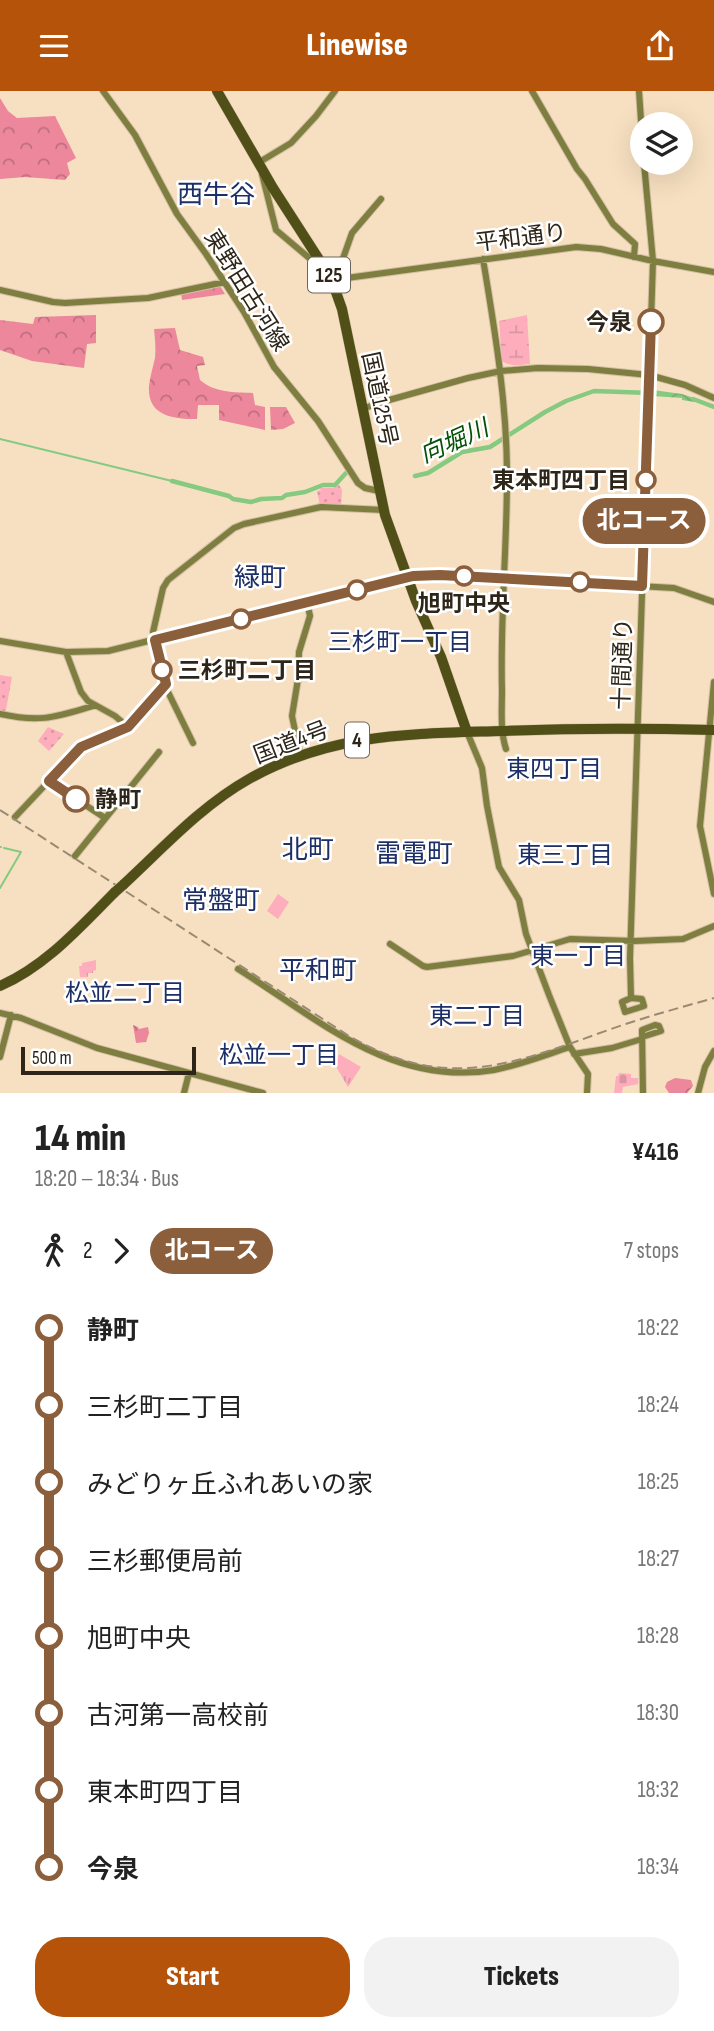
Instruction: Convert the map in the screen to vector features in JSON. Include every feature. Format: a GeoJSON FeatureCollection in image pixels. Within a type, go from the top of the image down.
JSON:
{"type":"FeatureCollection","features":[{"type":"Feature","properties":{"kind":"highway","name":"国道125号"},"geometry":{"type":"LineString","coordinates":[[217,91],[260,166],[330,276],[342,309],[384,510],[467,732]]}},
{"type":"Feature","properties":{"kind":"highway","name":"国道4号"},"geometry":{"type":"LineString","coordinates":[[0,986],[42,962],[188,824],[224,795],[265,770],[300,755],[374,737],[592,727],[711,730]]}},
{"type":"Feature","properties":{"kind":"street","name":"東野田古河線"},"geometry":{"type":"LineString","coordinates":[[103,91],[135,135],[177,214],[225,282],[277,372],[315,416],[362,486],[379,491]]}},
{"type":"Feature","properties":{"kind":"street"},"geometry":{"type":"LineString","coordinates":[[335,91],[291,143],[260,166],[276,230],[330,276],[341,264],[352,233],[381,199]]}},
{"type":"Feature","properties":{"kind":"street"},"geometry":{"type":"LineString","coordinates":[[532,91],[609,218],[635,244],[635,257]]}},
{"type":"Feature","properties":{"kind":"street"},"geometry":{"type":"LineString","coordinates":[[639,91],[640,112]]}},
{"type":"Feature","properties":{"kind":"street","name":"十間通り"},"geometry":{"type":"LineString","coordinates":[[631,998],[653,261],[645,175]]}},
{"type":"Feature","properties":{"kind":"street","name":"平和通り"},"geometry":{"type":"LineString","coordinates":[[330,276],[576,247],[601,249],[714,272]]}},
{"type":"Feature","properties":{"kind":"street"},"geometry":{"type":"LineString","coordinates":[[483,259],[501,373],[506,436],[505,578],[501,652],[506,749]]}},
{"type":"Feature","properties":{"kind":"street"},"geometry":{"type":"LineString","coordinates":[[0,291],[65,303],[148,298],[225,282]]}},
{"type":"Feature","properties":{"kind":"street"},"geometry":{"type":"LineString","coordinates":[[362,409],[501,373],[554,368],[649,377],[685,385],[714,399]]}},
{"type":"Feature","properties":{"kind":"street"},"geometry":{"type":"LineString","coordinates":[[194,743],[166,684],[155,640],[153,624],[165,583],[237,526],[317,508],[384,510]]}},
{"type":"Feature","properties":{"kind":"street"},"geometry":{"type":"LineString","coordinates":[[0,641],[66,652],[97,652],[141,644],[407,577],[440,575],[679,588],[714,602]]}},
{"type":"Feature","properties":{"kind":"street"},"geometry":{"type":"LineString","coordinates":[[300,755],[292,716],[299,652],[310,616],[307,602]]}},
{"type":"Feature","properties":{"kind":"street"},"geometry":{"type":"LineString","coordinates":[[66,652],[81,692],[93,706],[115,716],[128,727]]}},
{"type":"Feature","properties":{"kind":"street"},"geometry":{"type":"LineString","coordinates":[[714,682],[700,826],[714,894]]}},
{"type":"Feature","properties":{"kind":"street"},"geometry":{"type":"LineString","coordinates":[[15,817],[81,747],[128,727],[166,684]]}},
{"type":"Feature","properties":{"kind":"street"},"geometry":{"type":"LineString","coordinates":[[0,714],[32,720],[47,719],[93,706]]}},
{"type":"Feature","properties":{"kind":"street"},"geometry":{"type":"LineString","coordinates":[[467,732],[482,768],[497,861],[519,900],[531,951],[570,1047],[588,1074],[587,1093]]}},
{"type":"Feature","properties":{"kind":"street"},"geometry":{"type":"LineString","coordinates":[[75,856],[159,752]]}},
{"type":"Feature","properties":{"kind":"street"},"geometry":{"type":"LineString","coordinates":[[49,781],[106,818]]}},
{"type":"Feature","properties":{"kind":"street"},"geometry":{"type":"LineString","coordinates":[[390,944],[427,967],[513,956],[574,938],[631,941],[683,939],[714,926]]}},
{"type":"Feature","properties":{"kind":"street"},"geometry":{"type":"LineString","coordinates":[[238,969],[363,1048],[410,1066],[443,1072],[491,1070],[570,1047]]}},
{"type":"Feature","properties":{"kind":"street"},"geometry":{"type":"LineString","coordinates":[[0,1013],[21,1018],[97,1048],[263,1093]]}},
{"type":"Feature","properties":{"kind":"street"},"geometry":{"type":"LineString","coordinates":[[0,1057],[11,1015]]}},
{"type":"Feature","properties":{"kind":"street"},"geometry":{"type":"LineString","coordinates":[[574,1054],[612,1048],[642,1038],[643,1093]]}},
{"type":"Feature","properties":{"kind":"street"},"geometry":{"type":"LineString","coordinates":[[698,1093],[703,1072],[714,1051]]}},
{"type":"Feature","properties":{"kind":"street"},"geometry":{"type":"LineString","coordinates":[[184,1093],[190,1073]]}},
{"type":"Feature","properties":{"kind":"green space"},"geometry":{"type":"Polygon","coordinates":[[[0,98],[8,111],[17,118],[55,116],[76,158],[67,163],[70,174],[65,180],[25,177],[0,179],[0,98]]]}},
{"type":"Feature","properties":{"kind":"green space"},"geometry":{"type":"Polygon","coordinates":[[[217,281],[225,294],[182,300],[181,292],[217,281]]]}},
{"type":"Feature","properties":{"kind":"green space"},"geometry":{"type":"Polygon","coordinates":[[[96,315],[96,343],[87,344],[84,368],[32,361],[0,350],[0,320],[33,324],[35,317],[96,315]]]}},
{"type":"Feature","properties":{"kind":"green space"},"geometry":{"type":"Polygon","coordinates":[[[527,315],[530,364],[505,363],[502,361],[499,321],[527,315]]]}},
{"type":"Feature","properties":{"kind":"green space"},"geometry":{"type":"Polygon","coordinates":[[[175,328],[180,350],[203,357],[205,365],[197,366],[200,380],[218,390],[253,393],[255,405],[265,407],[265,430],[219,420],[219,405],[198,405],[197,419],[179,418],[157,410],[152,404],[149,386],[155,358],[154,329],[175,328]]]}},
{"type":"Feature","properties":{"kind":"green space"},"geometry":{"type":"Polygon","coordinates":[[[270,407],[286,407],[295,423],[283,429],[271,430],[270,407]]]}},
{"type":"Feature","properties":{"kind":"green space"},"geometry":{"type":"Polygon","coordinates":[[[339,485],[342,490],[341,508],[320,506],[317,491],[321,490],[320,488],[339,485]]]}},
{"type":"Feature","properties":{"kind":"green space"},"geometry":{"type":"Polygon","coordinates":[[[0,675],[12,677],[5,715],[0,714],[0,675]]]}},
{"type":"Feature","properties":{"kind":"green space"},"geometry":{"type":"Polygon","coordinates":[[[48,727],[64,734],[49,751],[38,741],[48,727]]]}},
{"type":"Feature","properties":{"kind":"green space"},"geometry":{"type":"Polygon","coordinates":[[[278,894],[289,902],[278,919],[267,911],[278,894]]]}},
{"type":"Feature","properties":{"kind":"green space"},"geometry":{"type":"Polygon","coordinates":[[[96,960],[96,970],[88,973],[88,977],[80,977],[79,966],[96,960]]]}},
{"type":"Feature","properties":{"kind":"green space"},"geometry":{"type":"Polygon","coordinates":[[[133,1025],[139,1029],[148,1027],[146,1042],[136,1043],[133,1025]]]}},
{"type":"Feature","properties":{"kind":"green space"},"geometry":{"type":"Polygon","coordinates":[[[339,1054],[361,1067],[348,1087],[335,1065],[339,1054]]]}},
{"type":"Feature","properties":{"kind":"green space"},"geometry":{"type":"Polygon","coordinates":[[[619,1073],[638,1078],[638,1084],[623,1087],[622,1093],[614,1093],[616,1076],[619,1073]]]}},
{"type":"Feature","properties":{"kind":"green space"},"geometry":{"type":"Polygon","coordinates":[[[675,1078],[691,1080],[693,1086],[687,1093],[669,1093],[665,1087],[667,1082],[675,1078]]]}},
{"type":"Feature","properties":{"kind":"water"},"geometry":{"type":"Polygon","coordinates":[[[653,390],[682,394],[697,400],[694,402],[682,398],[653,396],[653,390]]]}},
{"type":"Feature","properties":{"kind":"waterway","name":"向堀川"},"geometry":{"type":"LineString","coordinates":[[415,476],[428,473],[462,452],[490,447],[545,412],[594,391],[650,393]]}},
{"type":"Feature","properties":{"kind":"waterway","name":"向堀川"},"geometry":{"type":"LineString","coordinates":[[693,399],[714,407]]}},
{"type":"Feature","properties":{"kind":"waterway","name":"向堀川"},"geometry":{"type":"LineString","coordinates":[[0,439],[172,481]]}},
{"type":"Feature","properties":{"kind":"waterway","name":"向堀川"},"geometry":{"type":"LineString","coordinates":[[172,481],[251,502],[282,498],[323,485],[335,485],[351,471]]}},
{"type":"Feature","properties":{"kind":"waterway"},"geometry":{"type":"LineString","coordinates":[[0,888],[21,852],[4,848]]}},
{"type":"Feature","properties":{"kind":"railway"},"geometry":{"type":"LineString","coordinates":[[0,810],[349,1036],[384,1053],[418,1064],[449,1068],[511,1062],[714,998]]}},
{"type":"Feature","properties":{"kind":"bus line","name":"北コース"},"geometry":{"type":"LineString","coordinates":[[76,799],[49,781],[81,747],[128,727],[166,684],[155,640],[413,576],[440,575],[642,586],[651,322]]}},
{"type":"Feature","properties":{"kind":"place","name":"今泉"},"geometry":{"type":"Point","coordinates":[651,322]}},
{"type":"Feature","properties":{"kind":"place","name":"東本町四丁目"},"geometry":{"type":"Point","coordinates":[646,480]}},
{"type":"Feature","properties":{"kind":"place","name":"旭町中央"},"geometry":{"type":"Point","coordinates":[464,576]}},
{"type":"Feature","properties":{"kind":"place","name":"三杉町二丁目"},"geometry":{"type":"Point","coordinates":[162,670]}},
{"type":"Feature","properties":{"kind":"place","name":"静町"},"geometry":{"type":"Point","coordinates":[76,799]}},
{"type":"Feature","properties":{"kind":"district","name":"西牛谷"},"geometry":{"type":"Point","coordinates":[216,194]}},
{"type":"Feature","properties":{"kind":"district","name":"緑町"},"geometry":{"type":"Point","coordinates":[260,577]}},
{"type":"Feature","properties":{"kind":"district","name":"三杉町一丁目"},"geometry":{"type":"Point","coordinates":[400,642]}},
{"type":"Feature","properties":{"kind":"district","name":"東四丁目"},"geometry":{"type":"Point","coordinates":[554,769]}},
{"type":"Feature","properties":{"kind":"district","name":"北町"},"geometry":{"type":"Point","coordinates":[308,849]}},
{"type":"Feature","properties":{"kind":"district","name":"雷電町"},"geometry":{"type":"Point","coordinates":[414,853]}},
{"type":"Feature","properties":{"kind":"district","name":"東三丁目"},"geometry":{"type":"Point","coordinates":[565,855]}},
{"type":"Feature","properties":{"kind":"district","name":"常盤町"},"geometry":{"type":"Point","coordinates":[221,900]}},
{"type":"Feature","properties":{"kind":"district","name":"東一丁目"},"geometry":{"type":"Point","coordinates":[578,956]}},
{"type":"Feature","properties":{"kind":"district","name":"平和町"},"geometry":{"type":"Point","coordinates":[318,970]}},
{"type":"Feature","properties":{"kind":"district","name":"松並二丁目"},"geometry":{"type":"Point","coordinates":[125,993]}},
{"type":"Feature","properties":{"kind":"district","name":"東二丁目"},"geometry":{"type":"Point","coordinates":[477,1016]}},
{"type":"Feature","properties":{"kind":"district","name":"松並一丁目"},"geometry":{"type":"Point","coordinates":[279,1055]}}]}
